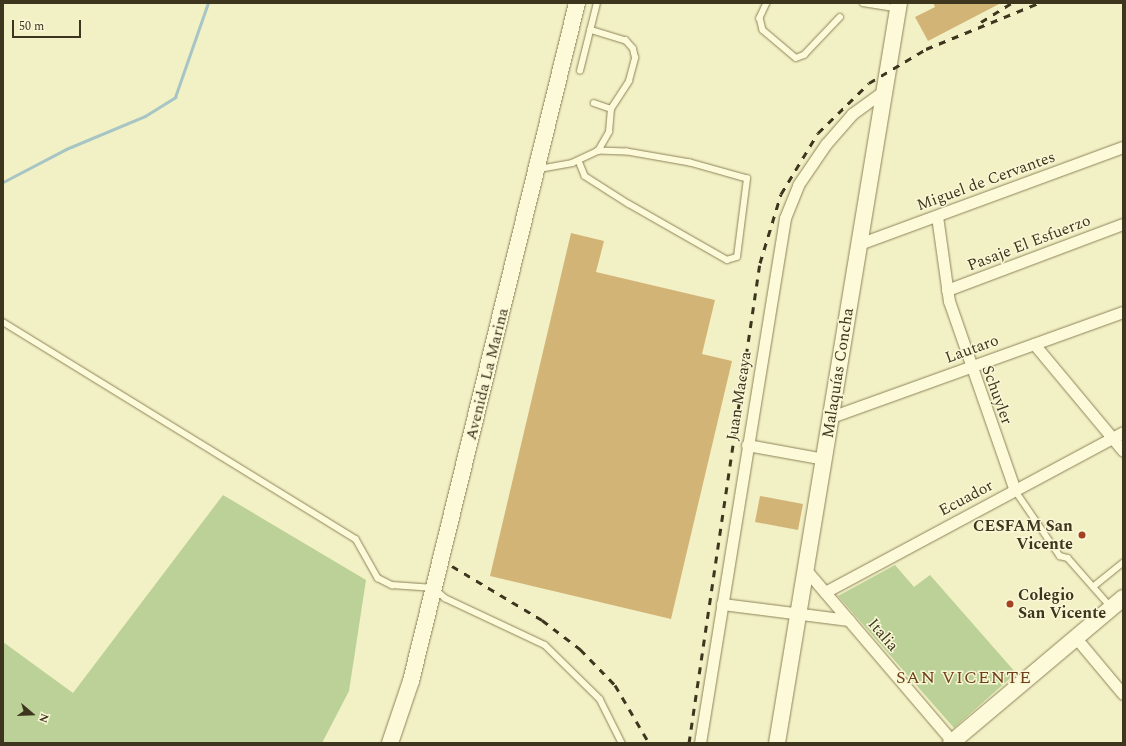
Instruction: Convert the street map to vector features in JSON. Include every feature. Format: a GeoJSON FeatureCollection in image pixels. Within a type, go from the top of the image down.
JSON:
{"type":"FeatureCollection","features":[{"type":"Feature","properties":{"kind":"main road","name":"Avenida La Marina"},"geometry":{"type":"LineString","coordinates":[[390,743],[411,681],[577,3]]}},
{"type":"Feature","properties":{"kind":"main road","name":"Malaquías Concha"},"geometry":{"type":"LineString","coordinates":[[777,743],[899,6]]}},
{"type":"Feature","properties":{"kind":"main road"},"geometry":{"type":"LineString","coordinates":[[953,742],[1117,603]]}},
{"type":"Feature","properties":{"kind":"street","name":"Juan Macaya"},"geometry":{"type":"LineString","coordinates":[[700,743],[777,248],[788,206],[804,175],[826,144],[852,114],[885,90]]}},
{"type":"Feature","properties":{"kind":"street","name":"Miguel de Cervantes"},"geometry":{"type":"LineString","coordinates":[[859,244],[1123,147]]}},
{"type":"Feature","properties":{"kind":"street","name":"Schuyler"},"geometry":{"type":"LineString","coordinates":[[937,216],[947,290],[970,367],[1015,490]]}},
{"type":"Feature","properties":{"kind":"street","name":"Pasaje El Esfuerzo"},"geometry":{"type":"LineString","coordinates":[[947,290],[1123,224]]}},
{"type":"Feature","properties":{"kind":"street","name":"Lautaro"},"geometry":{"type":"LineString","coordinates":[[831,417],[1123,312]]}},
{"type":"Feature","properties":{"kind":"street"},"geometry":{"type":"LineString","coordinates":[[1034,344],[1123,451]]}},
{"type":"Feature","properties":{"kind":"street","name":"Ecuador"},"geometry":{"type":"LineString","coordinates":[[825,592],[1123,432]]}},
{"type":"Feature","properties":{"kind":"street"},"geometry":{"type":"LineString","coordinates":[[747,445],[824,459]]}},
{"type":"Feature","properties":{"kind":"street","name":"Italia"},"geometry":{"type":"LineString","coordinates":[[806,570],[953,742]]}},
{"type":"Feature","properties":{"kind":"street","name":"Italia"},"geometry":{"type":"LineString","coordinates":[[722,604],[849,620]]}},
{"type":"Feature","properties":{"kind":"street"},"geometry":{"type":"LineString","coordinates":[[1076,638],[1123,694]]}},
{"type":"Feature","properties":{"kind":"lane"},"geometry":{"type":"LineString","coordinates":[[580,71],[597,3]]}},
{"type":"Feature","properties":{"kind":"lane"},"geometry":{"type":"LineString","coordinates":[[767,3],[760,18],[763,30],[796,58],[804,55],[840,17]]}},
{"type":"Feature","properties":{"kind":"lane"},"geometry":{"type":"LineString","coordinates":[[863,3],[899,6]]}},
{"type":"Feature","properties":{"kind":"lane"},"geometry":{"type":"LineString","coordinates":[[591,30],[626,41],[633,49],[635,58],[629,81],[611,109],[610,132],[598,151]]}},
{"type":"Feature","properties":{"kind":"lane"},"geometry":{"type":"LineString","coordinates":[[594,103],[611,109]]}},
{"type":"Feature","properties":{"kind":"lane"},"geometry":{"type":"LineString","coordinates":[[537,169],[579,161],[598,151],[627,152],[690,163],[747,178],[749,186],[737,257],[727,260],[629,204],[585,176],[579,161]]}},
{"type":"Feature","properties":{"kind":"lane"},"geometry":{"type":"LineString","coordinates":[[3,322],[356,539],[378,578],[392,585],[434,588],[445,598],[545,645],[600,699],[622,743]]}},
{"type":"Feature","properties":{"kind":"lane"},"geometry":{"type":"LineString","coordinates":[[1015,490],[1060,556],[1068,558],[1093,587],[1117,603]]}},
{"type":"Feature","properties":{"kind":"lane"},"geometry":{"type":"LineString","coordinates":[[1093,587],[1123,563]]}},
{"type":"Feature","properties":{"kind":"green space"},"geometry":{"type":"Polygon","coordinates":[[[223,495],[366,580],[349,691],[322,743],[3,743],[3,642],[73,693],[223,495]]]}},
{"type":"Feature","properties":{"kind":"green space"},"geometry":{"type":"Polygon","coordinates":[[[895,565],[914,587],[930,575],[1016,673],[954,728],[838,596],[895,565]]]}},
{"type":"Feature","properties":{"kind":"building"},"geometry":{"type":"Polygon","coordinates":[[[933,3],[1001,3],[928,41],[915,17],[935,7],[933,3]]]}},
{"type":"Feature","properties":{"kind":"building"},"geometry":{"type":"Polygon","coordinates":[[[571,233],[604,241],[596,272],[715,300],[702,354],[732,361],[671,619],[490,576],[571,233]]]}},
{"type":"Feature","properties":{"kind":"building"},"geometry":{"type":"Polygon","coordinates":[[[760,496],[803,504],[798,530],[755,522],[760,496]]]}},
{"type":"Feature","properties":{"kind":"waterway"},"geometry":{"type":"LineString","coordinates":[[3,182],[66,149],[145,116],[175,97],[208,3]]}},
{"type":"Feature","properties":{"kind":"railway"},"geometry":{"type":"LineString","coordinates":[[981,22],[1012,3]]}},
{"type":"Feature","properties":{"kind":"railway"},"geometry":{"type":"LineString","coordinates":[[689,743],[760,263],[781,194],[818,133],[869,83],[926,49],[1039,3]]}},
{"type":"Feature","properties":{"kind":"railway"},"geometry":{"type":"LineString","coordinates":[[452,566],[542,620],[580,649],[615,685],[649,743]]}},
{"type":"Feature","properties":{"kind":"place","name":"CESFAM San Vicente"},"geometry":{"type":"Point","coordinates":[1082,535]}},
{"type":"Feature","properties":{"kind":"place","name":"Colegio San Vicente"},"geometry":{"type":"Point","coordinates":[1010,604]}},
{"type":"Feature","properties":{"kind":"district","name":"SAN VICENTE"},"geometry":{"type":"Point","coordinates":[964,678]}}]}
